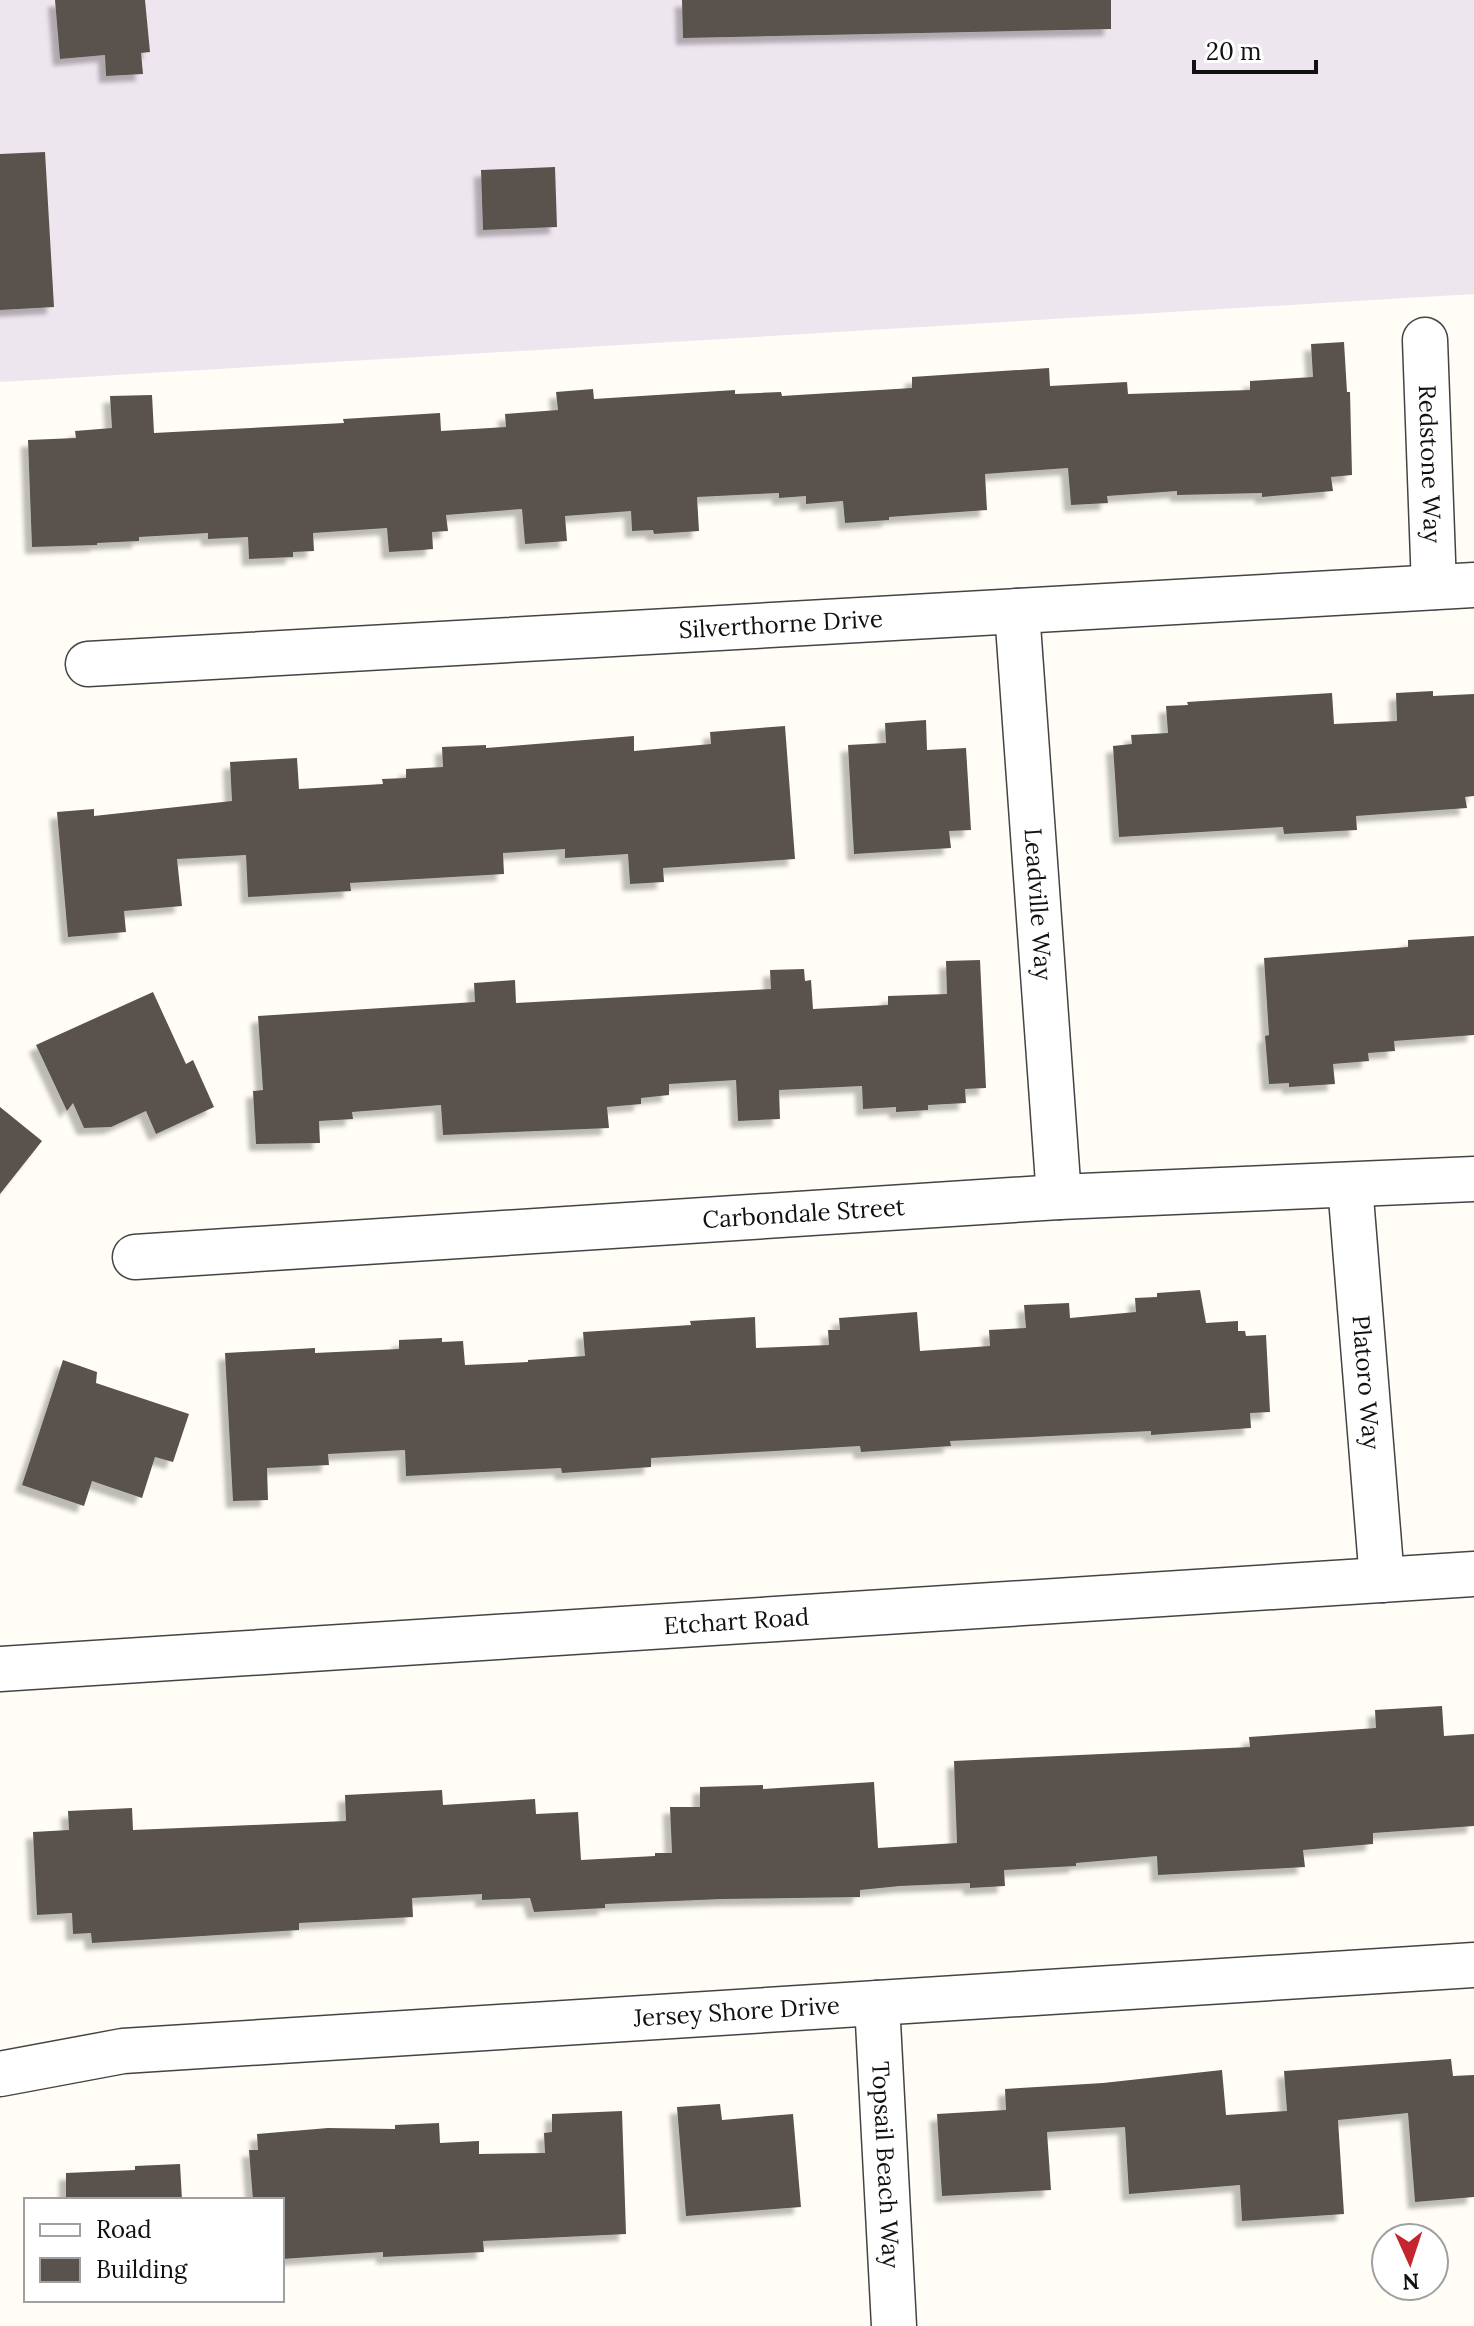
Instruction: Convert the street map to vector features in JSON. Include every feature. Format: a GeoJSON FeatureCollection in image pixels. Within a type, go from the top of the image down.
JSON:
{"type":"FeatureCollection","features":[{"type":"Feature","properties":{"kind":"street","name":"Redstone Way"},"geometry":{"type":"LineString","coordinates":[[1425,340],[1454,586]]}},
{"type":"Feature","properties":{"kind":"street","name":"Silverthorne Drive"},"geometry":{"type":"LineString","coordinates":[[88,664],[1454,586]]}},
{"type":"Feature","properties":{"kind":"street","name":"Leadville Way"},"geometry":{"type":"LineString","coordinates":[[1017,611],[1059,1197]]}},
{"type":"Feature","properties":{"kind":"street","name":"Carbondale Street"},"geometry":{"type":"LineString","coordinates":[[135,1257],[1059,1197],[1474,1179]]}},
{"type":"Feature","properties":{"kind":"street","name":"Platoro Way"},"geometry":{"type":"LineString","coordinates":[[1350,1185],[1382,1580]]}},
{"type":"Feature","properties":{"kind":"street","name":"Etchart Road"},"geometry":{"type":"LineString","coordinates":[[0,1669],[1474,1574]]}},
{"type":"Feature","properties":{"kind":"street","name":"Jersey Shore Drive"},"geometry":{"type":"LineString","coordinates":[[0,2074],[123,2051],[1474,1965]]}},
{"type":"Feature","properties":{"kind":"street","name":"Topsail Beach Way"},"geometry":{"type":"LineString","coordinates":[[877,2003],[894,2326]]}},
{"type":"Feature","properties":{"kind":"shaded area"},"geometry":{"type":"Polygon","coordinates":[[[0,0],[1474,0],[1474,294],[0,382],[0,0]]]}},
{"type":"Feature","properties":{"kind":"building"},"geometry":{"type":"Polygon","coordinates":[[[55,0],[145,0],[150,52],[141,53],[143,74],[106,76],[105,55],[60,59],[55,0]]]}},
{"type":"Feature","properties":{"kind":"building"},"geometry":{"type":"Polygon","coordinates":[[[682,0],[1111,0],[1111,29],[683,38],[682,0]]]}},
{"type":"Feature","properties":{"kind":"building"},"geometry":{"type":"Polygon","coordinates":[[[45,152],[54,307],[0,310],[0,154],[45,152]]]}},
{"type":"Feature","properties":{"kind":"building"},"geometry":{"type":"Polygon","coordinates":[[[555,167],[557,227],[483,230],[481,170],[555,167]]]}},
{"type":"Feature","properties":{"kind":"building"},"geometry":{"type":"Polygon","coordinates":[[[1344,342],[1347,392],[1350,392],[1352,475],[1331,477],[1333,491],[1262,497],[1262,493],[1177,495],[1177,491],[1107,496],[1108,503],[1071,505],[1068,468],[985,474],[987,510],[889,517],[889,520],[845,523],[843,501],[806,504],[806,496],[779,498],[779,493],[697,497],[699,531],[654,534],[653,530],[632,531],[631,511],[565,516],[567,541],[525,544],[522,509],[446,515],[448,531],[432,532],[433,549],[422,550],[389,552],[387,528],[313,533],[314,551],[293,552],[293,557],[249,559],[248,537],[208,539],[208,533],[139,537],[139,541],[97,545],[32,547],[28,440],[76,438],[75,431],[112,428],[110,396],[152,395],[154,433],[344,423],[343,419],[440,413],[441,431],[506,427],[505,414],[558,410],[556,392],[593,389],[594,399],[735,390],[735,394],[781,392],[782,396],[912,388],[912,377],[1049,368],[1050,386],[1127,382],[1128,394],[1250,390],[1250,381],[1313,377],[1311,344],[1344,342]]]}},
{"type":"Feature","properties":{"kind":"building"},"geometry":{"type":"Polygon","coordinates":[[[1433,691],[1433,696],[1474,694],[1474,796],[1465,797],[1467,808],[1356,816],[1357,830],[1284,834],[1283,827],[1119,837],[1113,746],[1132,744],[1131,735],[1168,733],[1166,706],[1332,693],[1334,724],[1397,721],[1396,693],[1433,691]]]}},
{"type":"Feature","properties":{"kind":"building"},"geometry":{"type":"Polygon","coordinates":[[[926,720],[927,750],[966,748],[971,830],[949,831],[951,848],[854,854],[848,745],[886,743],[885,723],[926,720]]]}},
{"type":"Feature","properties":{"kind":"building"},"geometry":{"type":"Polygon","coordinates":[[[785,726],[795,859],[663,868],[664,882],[630,884],[628,854],[565,858],[565,849],[503,853],[504,874],[350,883],[351,891],[248,897],[246,855],[177,859],[182,906],[124,911],[126,932],[68,937],[57,812],[94,809],[94,816],[232,801],[230,762],[297,758],[299,789],[383,784],[382,779],[406,778],[406,769],[443,767],[442,747],[486,745],[486,748],[634,736],[634,751],[711,744],[710,732],[785,726]]]}},
{"type":"Feature","properties":{"kind":"building"},"geometry":{"type":"Polygon","coordinates":[[[1474,936],[1474,1035],[1394,1041],[1395,1051],[1368,1053],[1369,1061],[1333,1064],[1335,1084],[1289,1087],[1289,1083],[1269,1084],[1264,958],[1408,947],[1408,940],[1474,936]]]}},
{"type":"Feature","properties":{"kind":"building"},"geometry":{"type":"Polygon","coordinates":[[[980,960],[986,1088],[965,1089],[966,1103],[928,1105],[928,1110],[896,1112],[896,1107],[863,1109],[862,1086],[779,1090],[780,1119],[738,1121],[736,1080],[669,1084],[669,1095],[641,1098],[641,1104],[607,1107],[609,1128],[443,1135],[441,1105],[352,1112],[353,1119],[319,1121],[320,1143],[256,1144],[253,1091],[263,1090],[258,1016],[475,1002],[474,983],[515,980],[516,1003],[771,989],[770,970],[804,969],[805,981],[811,980],[813,1009],[888,1005],[888,996],[947,994],[946,961],[980,960]]]}},
{"type":"Feature","properties":{"kind":"building"},"geometry":{"type":"Polygon","coordinates":[[[153,992],[186,1064],[193,1060],[214,1107],[156,1134],[146,1111],[111,1127],[84,1128],[73,1103],[67,1111],[36,1045],[153,992]]]}},
{"type":"Feature","properties":{"kind":"building"},"geometry":{"type":"Polygon","coordinates":[[[0,1107],[42,1141],[0,1194],[0,1107]]]}},
{"type":"Feature","properties":{"kind":"building"},"geometry":{"type":"Polygon","coordinates":[[[1200,1290],[1206,1323],[1238,1321],[1238,1331],[1245,1331],[1246,1336],[1266,1335],[1270,1412],[1250,1413],[1251,1428],[1151,1435],[1151,1431],[950,1441],[951,1446],[861,1452],[860,1446],[651,1458],[651,1467],[562,1473],[561,1468],[406,1476],[405,1450],[328,1454],[329,1465],[267,1468],[268,1500],[233,1501],[225,1353],[315,1348],[315,1353],[399,1349],[399,1340],[442,1338],[442,1342],[463,1341],[465,1365],[528,1362],[585,1356],[583,1332],[691,1325],[690,1321],[755,1317],[756,1348],[829,1345],[828,1330],[840,1330],[839,1318],[917,1312],[920,1351],[990,1346],[989,1330],[1026,1328],[1024,1305],[1069,1303],[1070,1318],[1136,1312],[1135,1298],[1200,1290]]]}},
{"type":"Feature","properties":{"kind":"building"},"geometry":{"type":"Polygon","coordinates":[[[63,1360],[97,1372],[96,1383],[189,1414],[173,1462],[155,1457],[142,1498],[92,1481],[84,1506],[22,1485],[63,1360]]]}},
{"type":"Feature","properties":{"kind":"building"},"geometry":{"type":"Polygon","coordinates":[[[1442,1706],[1444,1736],[1474,1734],[1474,1826],[1373,1833],[1373,1844],[1303,1850],[1305,1867],[1158,1875],[1157,1856],[1076,1863],[1076,1866],[1004,1870],[1005,1886],[970,1888],[970,1883],[900,1886],[860,1890],[860,1897],[605,1904],[605,1908],[534,1912],[530,1898],[482,1900],[482,1894],[412,1898],[413,1917],[299,1923],[299,1930],[92,1943],[91,1933],[73,1934],[72,1913],[37,1915],[33,1832],[69,1830],[68,1811],[132,1808],[133,1830],[346,1821],[345,1795],[442,1790],[443,1805],[535,1799],[536,1814],[578,1812],[581,1860],[672,1853],[670,1807],[700,1807],[700,1787],[763,1785],[763,1789],[874,1782],[878,1848],[957,1843],[954,1761],[1250,1747],[1249,1737],[1376,1728],[1375,1710],[1442,1706]]]}},
{"type":"Feature","properties":{"kind":"building"},"geometry":{"type":"Polygon","coordinates":[[[1451,2059],[1453,2076],[1474,2075],[1474,2197],[1415,2202],[1408,2113],[1338,2120],[1344,2214],[1242,2221],[1240,2185],[1129,2194],[1125,2127],[1047,2132],[1051,2190],[942,2196],[937,2114],[1006,2110],[1005,2089],[1103,2083],[1222,2070],[1226,2115],[1287,2111],[1284,2071],[1451,2059]]]}},
{"type":"Feature","properties":{"kind":"building"},"geometry":{"type":"Polygon","coordinates":[[[720,2104],[722,2120],[793,2114],[801,2207],[686,2216],[677,2107],[720,2104]]]}},
{"type":"Feature","properties":{"kind":"building"},"geometry":{"type":"Polygon","coordinates":[[[622,2111],[626,2234],[483,2241],[484,2252],[383,2257],[383,2252],[284,2259],[284,2198],[253,2198],[249,2150],[258,2150],[257,2134],[328,2128],[395,2129],[395,2125],[439,2123],[440,2143],[479,2141],[479,2154],[545,2153],[544,2133],[552,2132],[552,2114],[622,2111]]]}},
{"type":"Feature","properties":{"kind":"building"},"geometry":{"type":"Polygon","coordinates":[[[180,2164],[182,2198],[66,2198],[66,2173],[135,2170],[135,2166],[180,2164]]]}}]}
